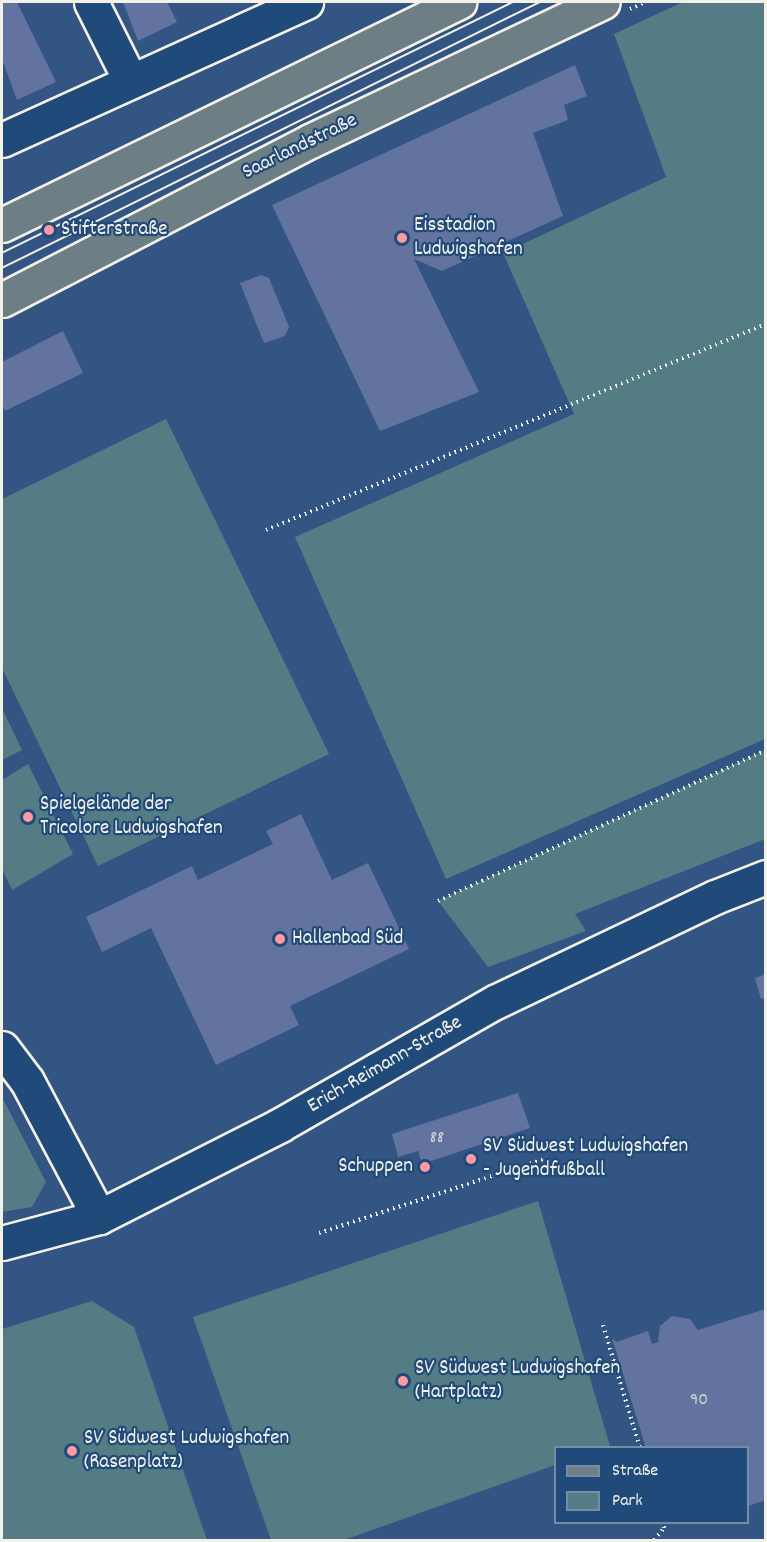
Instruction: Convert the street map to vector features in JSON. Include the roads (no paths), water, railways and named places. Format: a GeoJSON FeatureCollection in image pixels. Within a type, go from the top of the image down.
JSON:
{"type":"FeatureCollection","features":[{"type":"Feature","properties":{"kind":"main road"},"geometry":{"type":"LineString","coordinates":[[2,225],[459,2]]}},
{"type":"Feature","properties":{"kind":"main road","name":"Saarlandstraße"},"geometry":{"type":"LineString","coordinates":[[2,300],[310,141],[603,2]]}},
{"type":"Feature","properties":{"kind":"street"},"geometry":{"type":"LineString","coordinates":[[91,2],[130,81]]}},
{"type":"Feature","properties":{"kind":"street"},"geometry":{"type":"LineString","coordinates":[[3,136],[130,81],[251,13],[306,2]]}},
{"type":"Feature","properties":{"kind":"street","name":"Erich-Reimann-Straße"},"geometry":{"type":"LineString","coordinates":[[2,1243],[99,1217],[280,1125],[495,1002],[715,897],[765,878]]}},
{"type":"Feature","properties":{"kind":"street"},"geometry":{"type":"LineString","coordinates":[[2,1048],[27,1081],[99,1217]]}},
{"type":"Feature","properties":{"kind":"tram line"},"geometry":{"type":"LineString","coordinates":[[2,253],[513,2]]}},
{"type":"Feature","properties":{"kind":"tram line"},"geometry":{"type":"LineString","coordinates":[[2,268],[540,2]]}},
{"type":"Feature","properties":{"kind":"place","name":"Stifterstraße"},"geometry":{"type":"Point","coordinates":[49,230]}},
{"type":"Feature","properties":{"kind":"place","name":"Eisstadion Ludwigshafen"},"geometry":{"type":"Point","coordinates":[402,238]}},
{"type":"Feature","properties":{"kind":"place","name":"Spielgelände der Tricolore Ludwigshafen"},"geometry":{"type":"Point","coordinates":[28,817]}},
{"type":"Feature","properties":{"kind":"place","name":"Hallenbad Süd"},"geometry":{"type":"Point","coordinates":[280,939]}},
{"type":"Feature","properties":{"kind":"place","name":"SV Südwest Ludwigshafen - Jugendfußball"},"geometry":{"type":"Point","coordinates":[471,1159]}},
{"type":"Feature","properties":{"kind":"place","name":"Schuppen"},"geometry":{"type":"Point","coordinates":[425,1167]}},
{"type":"Feature","properties":{"kind":"place","name":"SV Südwest Ludwigshafen (Hartplatz)"},"geometry":{"type":"Point","coordinates":[403,1381]}},
{"type":"Feature","properties":{"kind":"place","name":"SV Südwest Ludwigshafen (Rasenplatz)"},"geometry":{"type":"Point","coordinates":[72,1451]}}]}
